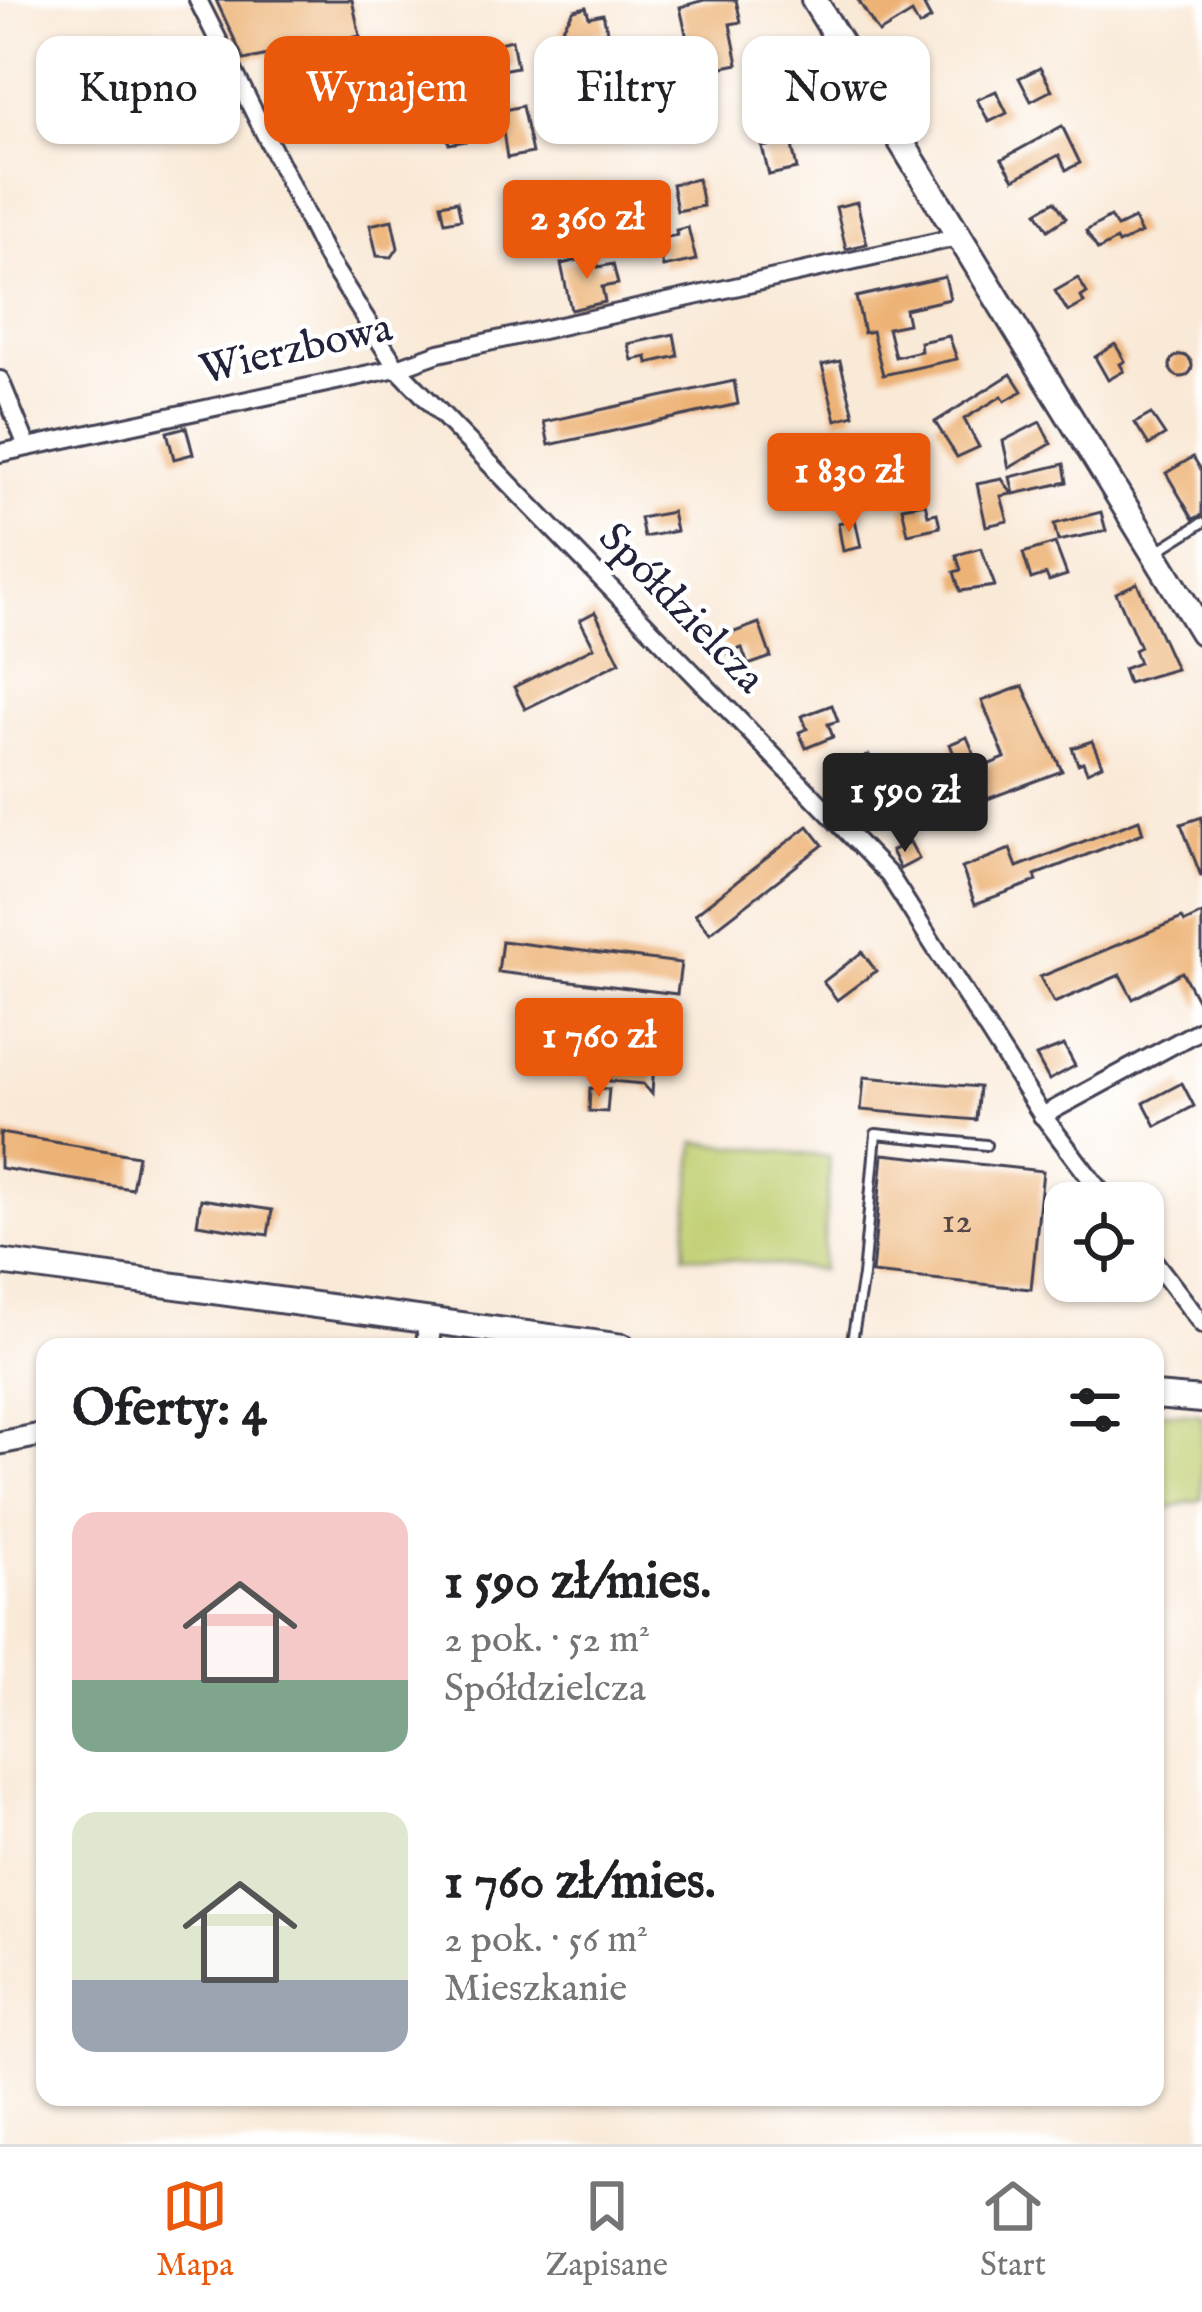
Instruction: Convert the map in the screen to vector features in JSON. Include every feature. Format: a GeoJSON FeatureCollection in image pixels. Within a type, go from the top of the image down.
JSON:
{"type":"FeatureCollection","features":[{"type":"Feature","properties":{"kind":"main road"},"geometry":{"type":"LineString","coordinates":[[814,0],[1202,632]]}},
{"type":"Feature","properties":{"kind":"main road"},"geometry":{"type":"LineString","coordinates":[[0,1262],[546,1338]]}},
{"type":"Feature","properties":{"kind":"main road"},"geometry":{"type":"LineString","coordinates":[[1164,1397],[1202,1400]]}},
{"type":"Feature","properties":{"kind":"street","name":"Spółdzielcza"},"geometry":{"type":"LineString","coordinates":[[198,0],[327,258],[397,368],[889,875],[1042,1116],[1093,1182]]}},
{"type":"Feature","properties":{"kind":"street","name":"Wierzbowa"},"geometry":{"type":"LineString","coordinates":[[0,453],[397,368],[439,352],[958,237]]}},
{"type":"Feature","properties":{"kind":"street"},"geometry":{"type":"LineString","coordinates":[[0,380],[28,446]]}},
{"type":"Feature","properties":{"kind":"street"},"geometry":{"type":"LineString","coordinates":[[1042,1116],[1202,1029]]}},
{"type":"Feature","properties":{"kind":"street"},"geometry":{"type":"LineString","coordinates":[[1164,1274],[1202,1324]]}},
{"type":"Feature","properties":{"kind":"street"},"geometry":{"type":"LineString","coordinates":[[425,1321],[428,1338]]}},
{"type":"Feature","properties":{"kind":"street"},"geometry":{"type":"LineString","coordinates":[[0,1443],[36,1436]]}},
{"type":"Feature","properties":{"kind":"lane"},"geometry":{"type":"LineString","coordinates":[[1153,555],[1202,523]]}},
{"type":"Feature","properties":{"kind":"lane"},"geometry":{"type":"LineString","coordinates":[[852,1338],[863,1276],[876,1134],[986,1145]]}},
{"type":"Feature","properties":{"kind":"green space"},"geometry":{"type":"Polygon","coordinates":[[[695,1142],[830,1157],[822,1270],[684,1255],[695,1142]]]}},
{"type":"Feature","properties":{"kind":"green space"},"geometry":{"type":"Polygon","coordinates":[[[1164,1413],[1202,1415],[1202,1499],[1164,1509],[1164,1413]]]}},
{"type":"Feature","properties":{"kind":"building"},"geometry":{"type":"Polygon","coordinates":[[[216,0],[352,0],[360,36],[264,36],[264,56],[244,60],[240,36],[233,36],[216,0]]]}},
{"type":"Feature","properties":{"kind":"building"},"geometry":{"type":"Polygon","coordinates":[[[704,0],[736,0],[741,22],[730,24],[738,64],[718,68],[718,36],[686,36],[680,7],[704,0]]]}},
{"type":"Feature","properties":{"kind":"building"},"geometry":{"type":"Polygon","coordinates":[[[858,0],[933,0],[924,6],[931,19],[919,26],[912,13],[879,33],[858,0]]]}},
{"type":"Feature","properties":{"kind":"building"},"geometry":{"type":"Polygon","coordinates":[[[586,7],[589,17],[603,14],[607,31],[558,36],[574,10],[586,7]]]}},
{"type":"Feature","properties":{"kind":"building"},"geometry":{"type":"Polygon","coordinates":[[[510,40],[517,67],[510,68],[510,40]]]}},
{"type":"Feature","properties":{"kind":"building"},"geometry":{"type":"Polygon","coordinates":[[[1040,68],[1052,90],[1031,101],[1019,78],[1040,68]]]}},
{"type":"Feature","properties":{"kind":"building"},"geometry":{"type":"Polygon","coordinates":[[[996,91],[1007,113],[989,122],[977,100],[996,91]]]}},
{"type":"Feature","properties":{"kind":"building"},"geometry":{"type":"Polygon","coordinates":[[[522,106],[532,153],[507,158],[510,109],[522,106]]]}},
{"type":"Feature","properties":{"kind":"building"},"geometry":{"type":"Polygon","coordinates":[[[1062,126],[1080,163],[1066,170],[1059,155],[1014,179],[1002,159],[1062,126]]]}},
{"type":"Feature","properties":{"kind":"building"},"geometry":{"type":"Polygon","coordinates":[[[792,144],[797,169],[769,175],[762,147],[792,144]]]}},
{"type":"Feature","properties":{"kind":"building"},"geometry":{"type":"Polygon","coordinates":[[[698,179],[703,206],[677,211],[672,184],[698,179]]]}},
{"type":"Feature","properties":{"kind":"building"},"geometry":{"type":"Polygon","coordinates":[[[457,201],[461,219],[445,222],[441,204],[457,201]]]}},
{"type":"Feature","properties":{"kind":"building"},"geometry":{"type":"Polygon","coordinates":[[[1055,201],[1066,218],[1048,230],[1037,212],[1055,201]]]}},
{"type":"Feature","properties":{"kind":"building"},"geometry":{"type":"Polygon","coordinates":[[[857,202],[867,244],[846,249],[836,207],[857,202]]]}},
{"type":"Feature","properties":{"kind":"building"},"geometry":{"type":"Polygon","coordinates":[[[1110,217],[1117,227],[1134,219],[1141,233],[1098,250],[1086,231],[1110,217]]]}},
{"type":"Feature","properties":{"kind":"building"},"geometry":{"type":"Polygon","coordinates":[[[392,220],[398,248],[392,257],[377,256],[370,225],[392,220]]]}},
{"type":"Feature","properties":{"kind":"building"},"geometry":{"type":"Polygon","coordinates":[[[688,227],[696,260],[663,267],[657,239],[688,227]]]}},
{"type":"Feature","properties":{"kind":"building"},"geometry":{"type":"Polygon","coordinates":[[[596,256],[598,267],[613,264],[618,284],[602,287],[605,302],[571,310],[561,264],[596,256]]]}},
{"type":"Feature","properties":{"kind":"building"},"geometry":{"type":"Polygon","coordinates":[[[945,277],[950,299],[905,309],[908,324],[888,328],[895,357],[921,351],[920,342],[949,336],[957,359],[883,375],[872,331],[864,333],[856,297],[945,277]]]}},
{"type":"Feature","properties":{"kind":"building"},"geometry":{"type":"Polygon","coordinates":[[[1078,278],[1087,293],[1081,297],[1084,303],[1068,312],[1055,291],[1078,278]]]}},
{"type":"Feature","properties":{"kind":"building"},"geometry":{"type":"Polygon","coordinates":[[[674,334],[678,356],[648,363],[647,357],[632,360],[628,344],[674,334]]]}},
{"type":"Feature","properties":{"kind":"building"},"geometry":{"type":"Polygon","coordinates":[[[1115,344],[1125,361],[1120,364],[1124,371],[1108,380],[1095,357],[1115,344]]]}},
{"type":"Feature","properties":{"kind":"building"},"geometry":{"type":"Polygon","coordinates":[[[1181,355],[1192,366],[1181,377],[1170,366],[1181,355]]]}},
{"type":"Feature","properties":{"kind":"building"},"geometry":{"type":"Polygon","coordinates":[[[840,361],[854,415],[836,420],[822,365],[840,361]]]}},
{"type":"Feature","properties":{"kind":"building"},"geometry":{"type":"Polygon","coordinates":[[[1011,374],[1022,391],[1005,401],[1002,396],[964,419],[979,447],[957,457],[935,422],[1011,374]]]}},
{"type":"Feature","properties":{"kind":"building"},"geometry":{"type":"Polygon","coordinates":[[[734,381],[738,404],[549,445],[544,422],[734,381]]]}},
{"type":"Feature","properties":{"kind":"building"},"geometry":{"type":"Polygon","coordinates":[[[1151,414],[1165,435],[1149,445],[1135,423],[1151,414]]]}},
{"type":"Feature","properties":{"kind":"building"},"geometry":{"type":"Polygon","coordinates":[[[1040,422],[1051,444],[1009,468],[1003,441],[1040,422]]]}},
{"type":"Feature","properties":{"kind":"building"},"geometry":{"type":"Polygon","coordinates":[[[186,427],[193,454],[174,459],[167,432],[186,427]]]}},
{"type":"Feature","properties":{"kind":"building"},"geometry":{"type":"Polygon","coordinates":[[[1193,457],[1202,471],[1202,515],[1193,519],[1166,473],[1193,457]]]}},
{"type":"Feature","properties":{"kind":"building"},"geometry":{"type":"Polygon","coordinates":[[[1064,464],[1067,482],[1014,494],[1010,477],[1064,464]]]}},
{"type":"Feature","properties":{"kind":"building"},"geometry":{"type":"Polygon","coordinates":[[[1002,479],[1012,494],[1001,496],[1008,521],[986,526],[977,484],[1002,479]]]}},
{"type":"Feature","properties":{"kind":"building"},"geometry":{"type":"Polygon","coordinates":[[[925,503],[928,515],[937,513],[940,527],[908,534],[902,507],[925,503]]]}},
{"type":"Feature","properties":{"kind":"building"},"geometry":{"type":"Polygon","coordinates":[[[672,512],[676,531],[644,537],[640,518],[672,512]]]}},
{"type":"Feature","properties":{"kind":"building"},"geometry":{"type":"Polygon","coordinates":[[[1101,512],[1106,531],[1058,541],[1054,524],[1101,512]]]}},
{"type":"Feature","properties":{"kind":"building"},"geometry":{"type":"Polygon","coordinates":[[[855,519],[861,547],[843,551],[838,523],[855,519]]]}},
{"type":"Feature","properties":{"kind":"building"},"geometry":{"type":"Polygon","coordinates":[[[1055,543],[1067,575],[1049,581],[1046,574],[1031,579],[1023,553],[1055,543]]]}},
{"type":"Feature","properties":{"kind":"building"},"geometry":{"type":"Polygon","coordinates":[[[981,548],[995,586],[960,591],[954,572],[961,570],[956,555],[981,548]]]}},
{"type":"Feature","properties":{"kind":"building"},"geometry":{"type":"Polygon","coordinates":[[[1137,583],[1176,669],[1128,683],[1123,669],[1139,663],[1134,650],[1140,647],[1116,593],[1137,583]]]}},
{"type":"Feature","properties":{"kind":"building"},"geometry":{"type":"Polygon","coordinates":[[[595,612],[620,662],[525,709],[514,687],[594,647],[580,620],[595,612]]]}},
{"type":"Feature","properties":{"kind":"building"},"geometry":{"type":"Polygon","coordinates":[[[759,623],[771,657],[748,665],[742,648],[727,653],[721,637],[759,623]]]}},
{"type":"Feature","properties":{"kind":"building"},"geometry":{"type":"Polygon","coordinates":[[[1023,686],[1062,771],[966,807],[954,779],[962,775],[950,744],[967,737],[980,768],[1005,758],[982,701],[1023,686]]]}},
{"type":"Feature","properties":{"kind":"building"},"geometry":{"type":"Polygon","coordinates":[[[832,705],[838,721],[828,724],[833,737],[806,748],[799,732],[807,729],[802,716],[832,705]]]}},
{"type":"Feature","properties":{"kind":"building"},"geometry":{"type":"Polygon","coordinates":[[[1092,741],[1102,765],[1087,772],[1072,748],[1092,741]]]}},
{"type":"Feature","properties":{"kind":"building"},"geometry":{"type":"Polygon","coordinates":[[[869,755],[881,777],[852,787],[844,764],[869,755]]]}},
{"type":"Feature","properties":{"kind":"building"},"geometry":{"type":"Polygon","coordinates":[[[1202,817],[1202,876],[1201,876],[1181,824],[1202,817]]]}},
{"type":"Feature","properties":{"kind":"building"},"geometry":{"type":"Polygon","coordinates":[[[1139,820],[1143,833],[975,904],[962,868],[1010,849],[1017,867],[1139,820]]]}},
{"type":"Feature","properties":{"kind":"building"},"geometry":{"type":"Polygon","coordinates":[[[808,826],[823,845],[710,933],[695,914],[808,826]]]}},
{"type":"Feature","properties":{"kind":"building"},"geometry":{"type":"Polygon","coordinates":[[[910,842],[919,859],[900,869],[891,851],[910,842]]]}},
{"type":"Feature","properties":{"kind":"building"},"geometry":{"type":"Polygon","coordinates":[[[1202,914],[1202,1009],[1182,972],[1133,999],[1120,975],[1054,1003],[1040,977],[1182,918],[1185,922],[1202,914]]]}},
{"type":"Feature","properties":{"kind":"building"},"geometry":{"type":"Polygon","coordinates":[[[502,941],[681,963],[677,994],[498,972],[502,941]]]}},
{"type":"Feature","properties":{"kind":"building"},"geometry":{"type":"Polygon","coordinates":[[[862,952],[876,971],[837,1000],[823,982],[862,952]]]}},
{"type":"Feature","properties":{"kind":"building"},"geometry":{"type":"Polygon","coordinates":[[[1064,1045],[1075,1066],[1049,1080],[1036,1056],[1064,1045]]]}},
{"type":"Feature","properties":{"kind":"building"},"geometry":{"type":"Polygon","coordinates":[[[610,1058],[654,1061],[652,1094],[643,1084],[609,1081],[610,1058]]]}},
{"type":"Feature","properties":{"kind":"building"},"geometry":{"type":"Polygon","coordinates":[[[864,1077],[979,1087],[976,1120],[861,1110],[864,1077]]]}},
{"type":"Feature","properties":{"kind":"building"},"geometry":{"type":"Polygon","coordinates":[[[1182,1083],[1194,1106],[1156,1126],[1144,1103],[1182,1083]]]}},
{"type":"Feature","properties":{"kind":"building"},"geometry":{"type":"Polygon","coordinates":[[[590,1088],[609,1089],[607,1112],[589,1111],[590,1088]]]}},
{"type":"Feature","properties":{"kind":"building"},"geometry":{"type":"Polygon","coordinates":[[[0,1133],[138,1156],[132,1189],[0,1168],[0,1133]]]}},
{"type":"Feature","properties":{"kind":"building"},"geometry":{"type":"Polygon","coordinates":[[[883,1154],[1043,1171],[1031,1289],[872,1273],[883,1154]]]}},
{"type":"Feature","properties":{"kind":"building"},"geometry":{"type":"Polygon","coordinates":[[[201,1199],[272,1210],[268,1235],[197,1224],[201,1199]]]}}]}
